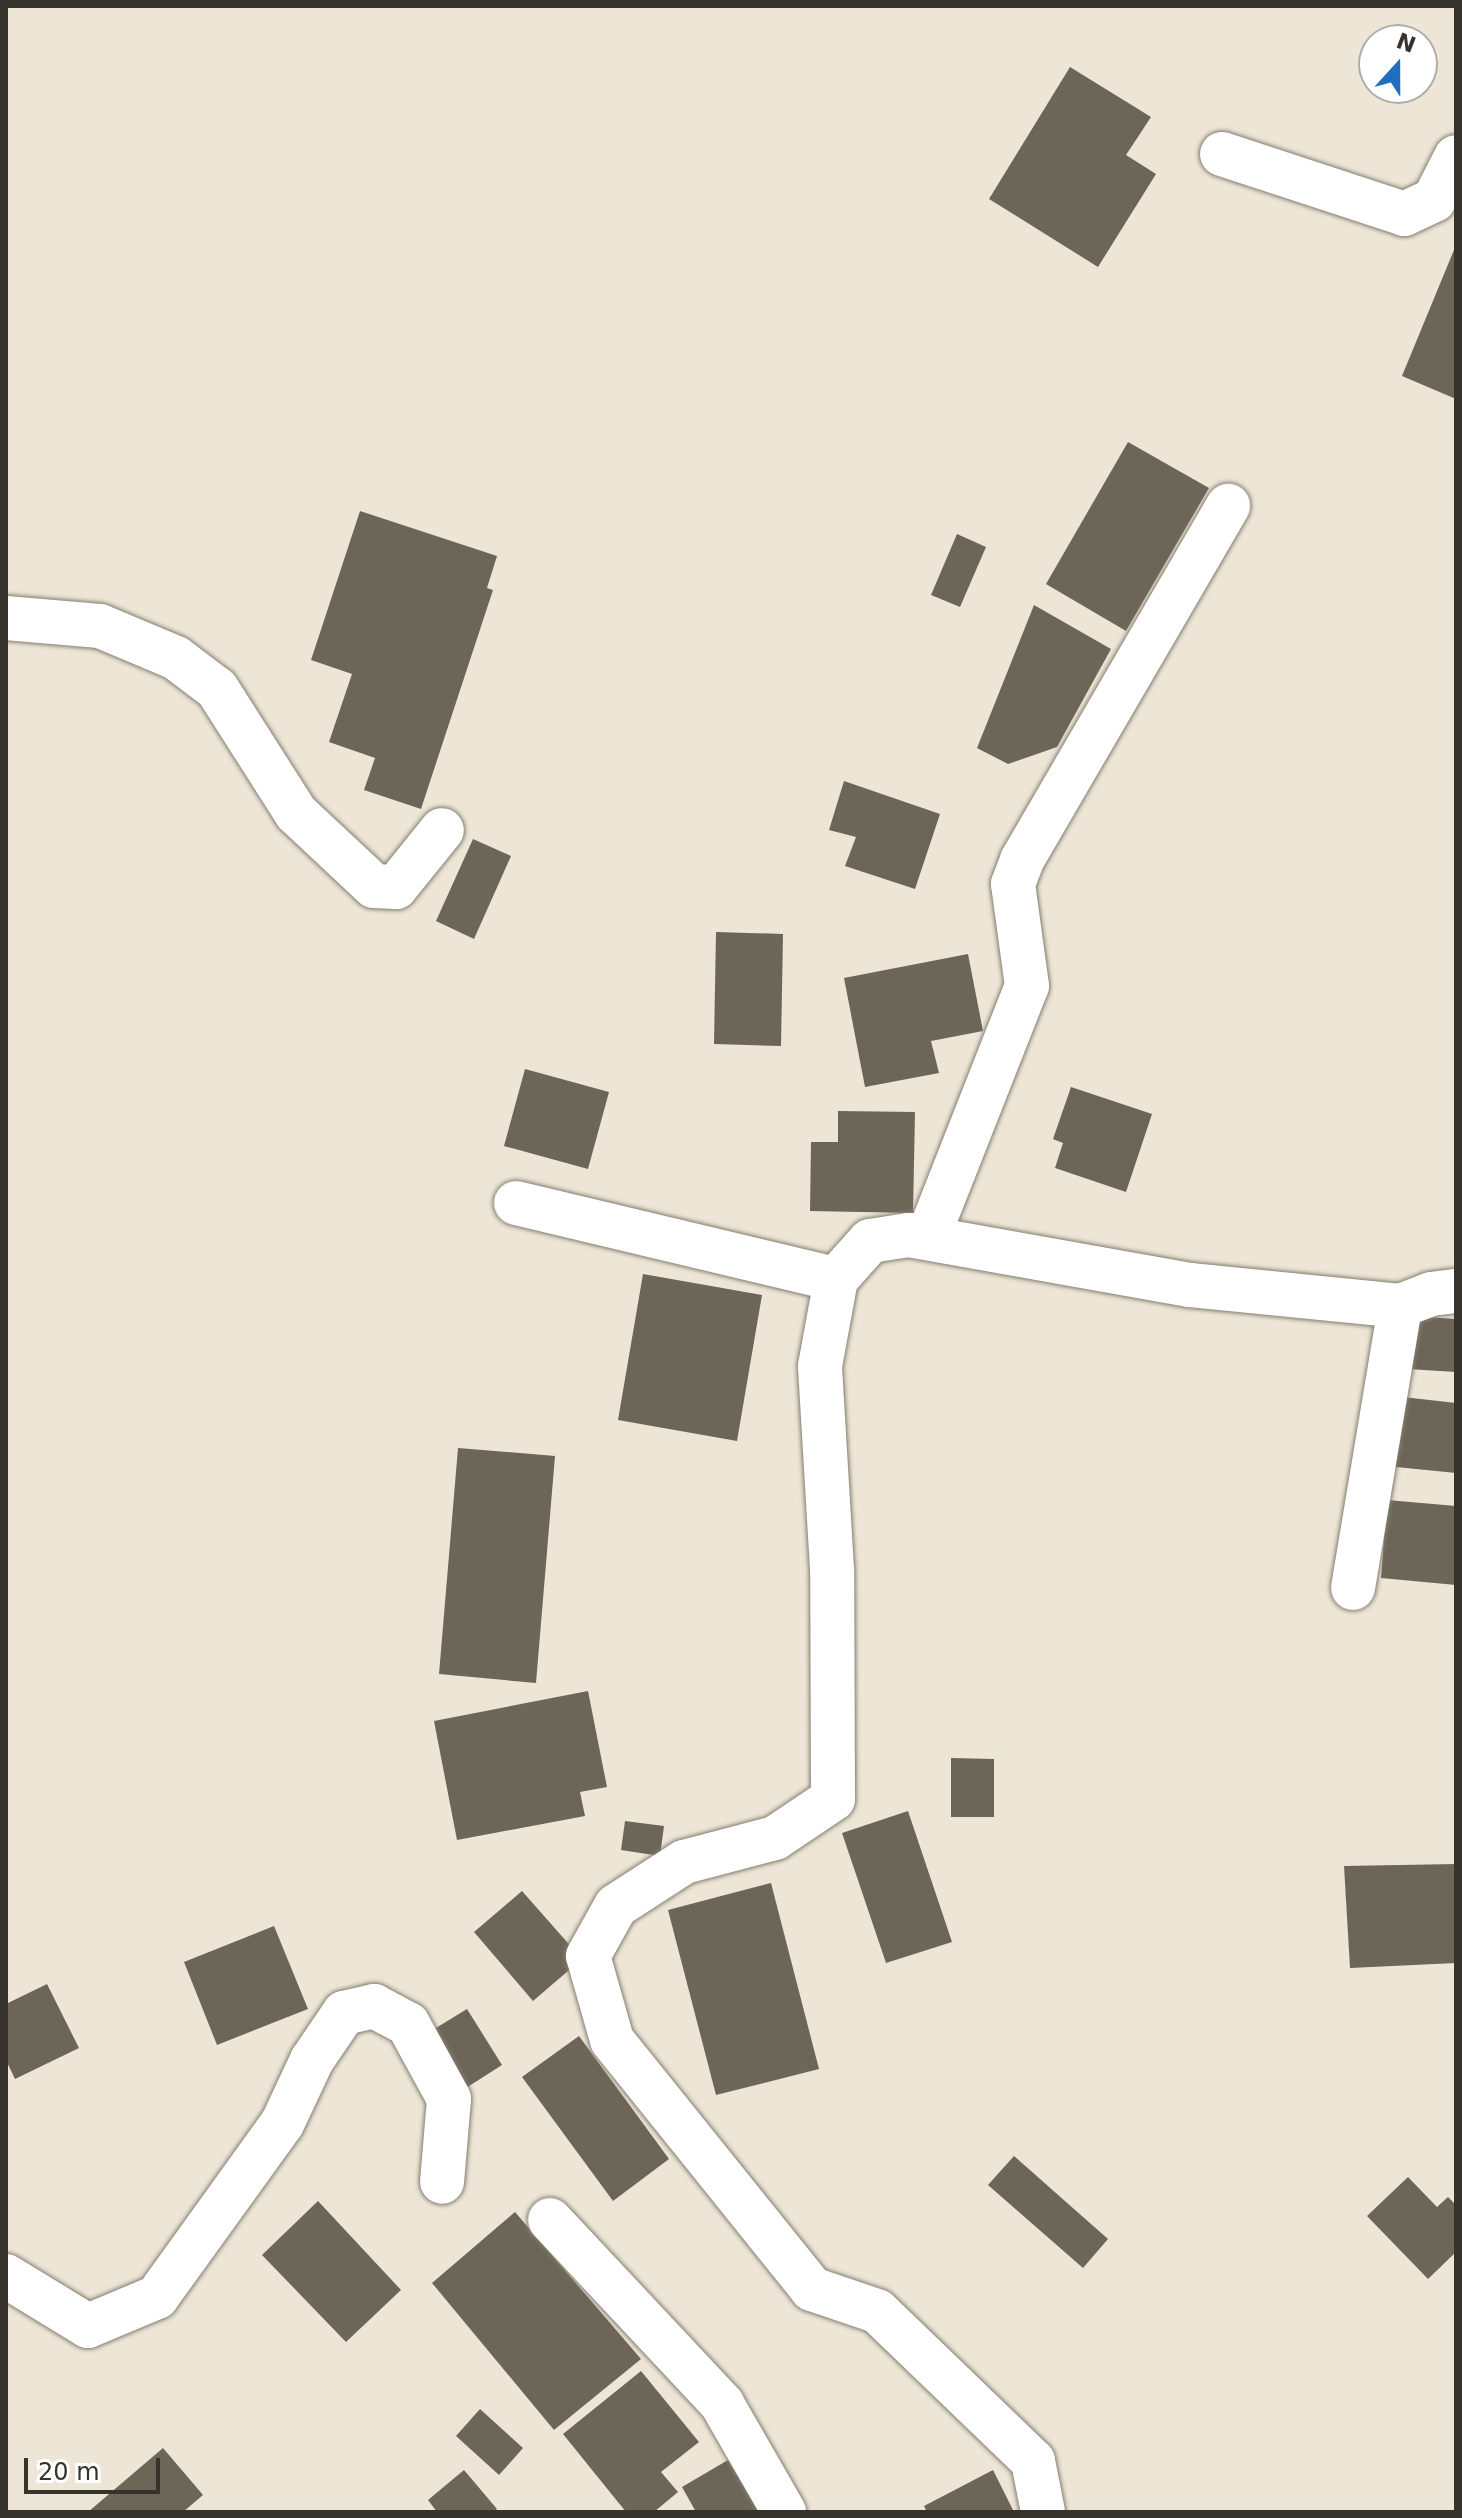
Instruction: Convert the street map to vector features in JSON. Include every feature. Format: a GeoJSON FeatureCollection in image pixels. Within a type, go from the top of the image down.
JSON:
{"type":"FeatureCollection","features":[{"type":"Feature","properties":{"kind":"street"},"geometry":{"type":"LineString","coordinates":[[1222,154],[1404,214],[1434,200],[1456,157]]}},
{"type":"Feature","properties":{"kind":"street"},"geometry":{"type":"LineString","coordinates":[[928,1237],[1027,986],[1013,884],[1022,860],[1228,506]]}},
{"type":"Feature","properties":{"kind":"street"},"geometry":{"type":"LineString","coordinates":[[6,618],[100,626],[176,658],[217,689],[296,813],[374,886],[396,887],[442,830]]}},
{"type":"Feature","properties":{"kind":"street"},"geometry":{"type":"LineString","coordinates":[[516,1203],[836,1279]]}},
{"type":"Feature","properties":{"kind":"street"},"geometry":{"type":"LineString","coordinates":[[1043,2512],[1033,2461],[877,2311],[812,2289],[612,2040],[588,1956],[616,1906],[673,1869],[775,1838],[833,1799],[832,1569],[820,1366],[836,1279],[870,1241],[928,1237],[1190,1285],[1400,1306],[1431,1294],[1456,1291]]}},
{"type":"Feature","properties":{"kind":"street"},"geometry":{"type":"LineString","coordinates":[[1353,1588],[1400,1306]]}},
{"type":"Feature","properties":{"kind":"street"},"geometry":{"type":"LineString","coordinates":[[6,2276],[88,2326],[157,2297],[282,2124],[312,2060],[344,2013],[374,2006],[408,2024],[449,2099],[442,2182]]}},
{"type":"Feature","properties":{"kind":"street"},"geometry":{"type":"LineString","coordinates":[[550,2220],[722,2404],[784,2512]]}},
{"type":"Feature","properties":{"kind":"building"},"geometry":{"type":"Polygon","coordinates":[[[1070,67],[1151,117],[1126,155],[1156,174],[1098,267],[989,199],[1070,67]]]}},
{"type":"Feature","properties":{"kind":"building"},"geometry":{"type":"Polygon","coordinates":[[[1456,245],[1456,399],[1402,376],[1456,245]]]}},
{"type":"Feature","properties":{"kind":"building"},"geometry":{"type":"Polygon","coordinates":[[[1128,442],[1209,488],[1126,631],[1046,584],[1128,442]]]}},
{"type":"Feature","properties":{"kind":"building"},"geometry":{"type":"Polygon","coordinates":[[[360,511],[497,556],[487,588],[493,590],[421,809],[364,790],[375,758],[329,742],[352,674],[311,660],[360,511]]]}},
{"type":"Feature","properties":{"kind":"building"},"geometry":{"type":"Polygon","coordinates":[[[957,534],[986,547],[960,607],[931,595],[957,534]]]}},
{"type":"Feature","properties":{"kind":"building"},"geometry":{"type":"Polygon","coordinates":[[[1034,605],[1111,649],[1057,747],[1008,764],[977,748],[1034,605]]]}},
{"type":"Feature","properties":{"kind":"building"},"geometry":{"type":"Polygon","coordinates":[[[844,781],[940,814],[915,889],[845,866],[856,837],[829,830],[844,781]]]}},
{"type":"Feature","properties":{"kind":"building"},"geometry":{"type":"Polygon","coordinates":[[[473,839],[511,856],[474,939],[436,921],[473,839]]]}},
{"type":"Feature","properties":{"kind":"building"},"geometry":{"type":"Polygon","coordinates":[[[716,932],[783,934],[781,1046],[714,1044],[716,932]]]}},
{"type":"Feature","properties":{"kind":"building"},"geometry":{"type":"Polygon","coordinates":[[[968,954],[983,1031],[931,1041],[939,1073],[865,1087],[844,978],[968,954]]]}},
{"type":"Feature","properties":{"kind":"building"},"geometry":{"type":"Polygon","coordinates":[[[525,1069],[609,1092],[588,1169],[504,1146],[525,1069]]]}},
{"type":"Feature","properties":{"kind":"building"},"geometry":{"type":"Polygon","coordinates":[[[1071,1087],[1152,1114],[1126,1192],[1055,1168],[1063,1143],[1053,1139],[1071,1087]]]}},
{"type":"Feature","properties":{"kind":"building"},"geometry":{"type":"Polygon","coordinates":[[[838,1111],[915,1112],[913,1213],[810,1211],[811,1142],[838,1142],[838,1111]]]}},
{"type":"Feature","properties":{"kind":"building"},"geometry":{"type":"Polygon","coordinates":[[[643,1274],[762,1295],[737,1441],[618,1420],[643,1274]]]}},
{"type":"Feature","properties":{"kind":"building"},"geometry":{"type":"Polygon","coordinates":[[[1412,1316],[1456,1319],[1456,1372],[1408,1369],[1412,1316]]]}},
{"type":"Feature","properties":{"kind":"building"},"geometry":{"type":"Polygon","coordinates":[[[1394,1396],[1456,1403],[1456,1473],[1386,1466],[1394,1396]]]}},
{"type":"Feature","properties":{"kind":"building"},"geometry":{"type":"Polygon","coordinates":[[[458,1448],[555,1456],[536,1683],[439,1674],[458,1448]]]}},
{"type":"Feature","properties":{"kind":"building"},"geometry":{"type":"Polygon","coordinates":[[[1387,1500],[1456,1506],[1456,1585],[1381,1578],[1387,1500]]]}},
{"type":"Feature","properties":{"kind":"building"},"geometry":{"type":"Polygon","coordinates":[[[588,1691],[607,1787],[580,1792],[585,1816],[457,1840],[434,1721],[588,1691]]]}},
{"type":"Feature","properties":{"kind":"building"},"geometry":{"type":"Polygon","coordinates":[[[951,1758],[994,1759],[994,1817],[951,1817],[951,1758]]]}},
{"type":"Feature","properties":{"kind":"building"},"geometry":{"type":"Polygon","coordinates":[[[908,1811],[952,1942],[886,1963],[842,1833],[908,1811]]]}},
{"type":"Feature","properties":{"kind":"building"},"geometry":{"type":"Polygon","coordinates":[[[625,1821],[664,1826],[660,1856],[621,1850],[625,1821]]]}},
{"type":"Feature","properties":{"kind":"building"},"geometry":{"type":"Polygon","coordinates":[[[1456,1864],[1456,1963],[1350,1968],[1344,1866],[1456,1864]]]}},
{"type":"Feature","properties":{"kind":"building"},"geometry":{"type":"Polygon","coordinates":[[[771,1883],[819,2069],[716,2095],[668,1910],[771,1883]]]}},
{"type":"Feature","properties":{"kind":"building"},"geometry":{"type":"Polygon","coordinates":[[[522,1891],[582,1959],[533,2001],[474,1932],[522,1891]]]}},
{"type":"Feature","properties":{"kind":"building"},"geometry":{"type":"Polygon","coordinates":[[[274,1926],[308,2009],[217,2045],[184,1962],[274,1926]]]}},
{"type":"Feature","properties":{"kind":"building"},"geometry":{"type":"Polygon","coordinates":[[[47,1984],[79,2048],[15,2079],[6,2060],[6,2004],[47,1984]]]}},
{"type":"Feature","properties":{"kind":"building"},"geometry":{"type":"Polygon","coordinates":[[[467,2009],[502,2065],[466,2088],[431,2031],[467,2009]]]}},
{"type":"Feature","properties":{"kind":"building"},"geometry":{"type":"Polygon","coordinates":[[[579,2036],[669,2159],[613,2201],[522,2077],[579,2036]]]}},
{"type":"Feature","properties":{"kind":"building"},"geometry":{"type":"Polygon","coordinates":[[[1014,2156],[1108,2239],[1083,2268],[988,2185],[1014,2156]]]}},
{"type":"Feature","properties":{"kind":"building"},"geometry":{"type":"Polygon","coordinates":[[[1408,2177],[1437,2207],[1448,2197],[1456,2205],[1456,2252],[1428,2279],[1367,2216],[1408,2177]]]}},
{"type":"Feature","properties":{"kind":"building"},"geometry":{"type":"Polygon","coordinates":[[[318,2201],[401,2290],[346,2342],[262,2255],[318,2201]]]}},
{"type":"Feature","properties":{"kind":"building"},"geometry":{"type":"Polygon","coordinates":[[[515,2212],[641,2359],[554,2430],[432,2283],[515,2212]]]}},
{"type":"Feature","properties":{"kind":"building"},"geometry":{"type":"Polygon","coordinates":[[[641,2371],[699,2442],[661,2472],[678,2492],[654,2512],[626,2512],[563,2434],[641,2371]]]}},
{"type":"Feature","properties":{"kind":"building"},"geometry":{"type":"Polygon","coordinates":[[[480,2409],[523,2448],[499,2475],[456,2436],[480,2409]]]}},
{"type":"Feature","properties":{"kind":"building"},"geometry":{"type":"Polygon","coordinates":[[[163,2448],[203,2495],[183,2512],[88,2512],[163,2448]]]}},
{"type":"Feature","properties":{"kind":"building"},"geometry":{"type":"Polygon","coordinates":[[[728,2460],[759,2512],[696,2512],[682,2487],[728,2460]]]}},
{"type":"Feature","properties":{"kind":"building"},"geometry":{"type":"Polygon","coordinates":[[[464,2470],[497,2509],[493,2512],[437,2512],[428,2500],[464,2470]]]}},
{"type":"Feature","properties":{"kind":"building"},"geometry":{"type":"Polygon","coordinates":[[[993,2470],[1014,2512],[927,2512],[924,2506],[993,2470]]]}}]}
